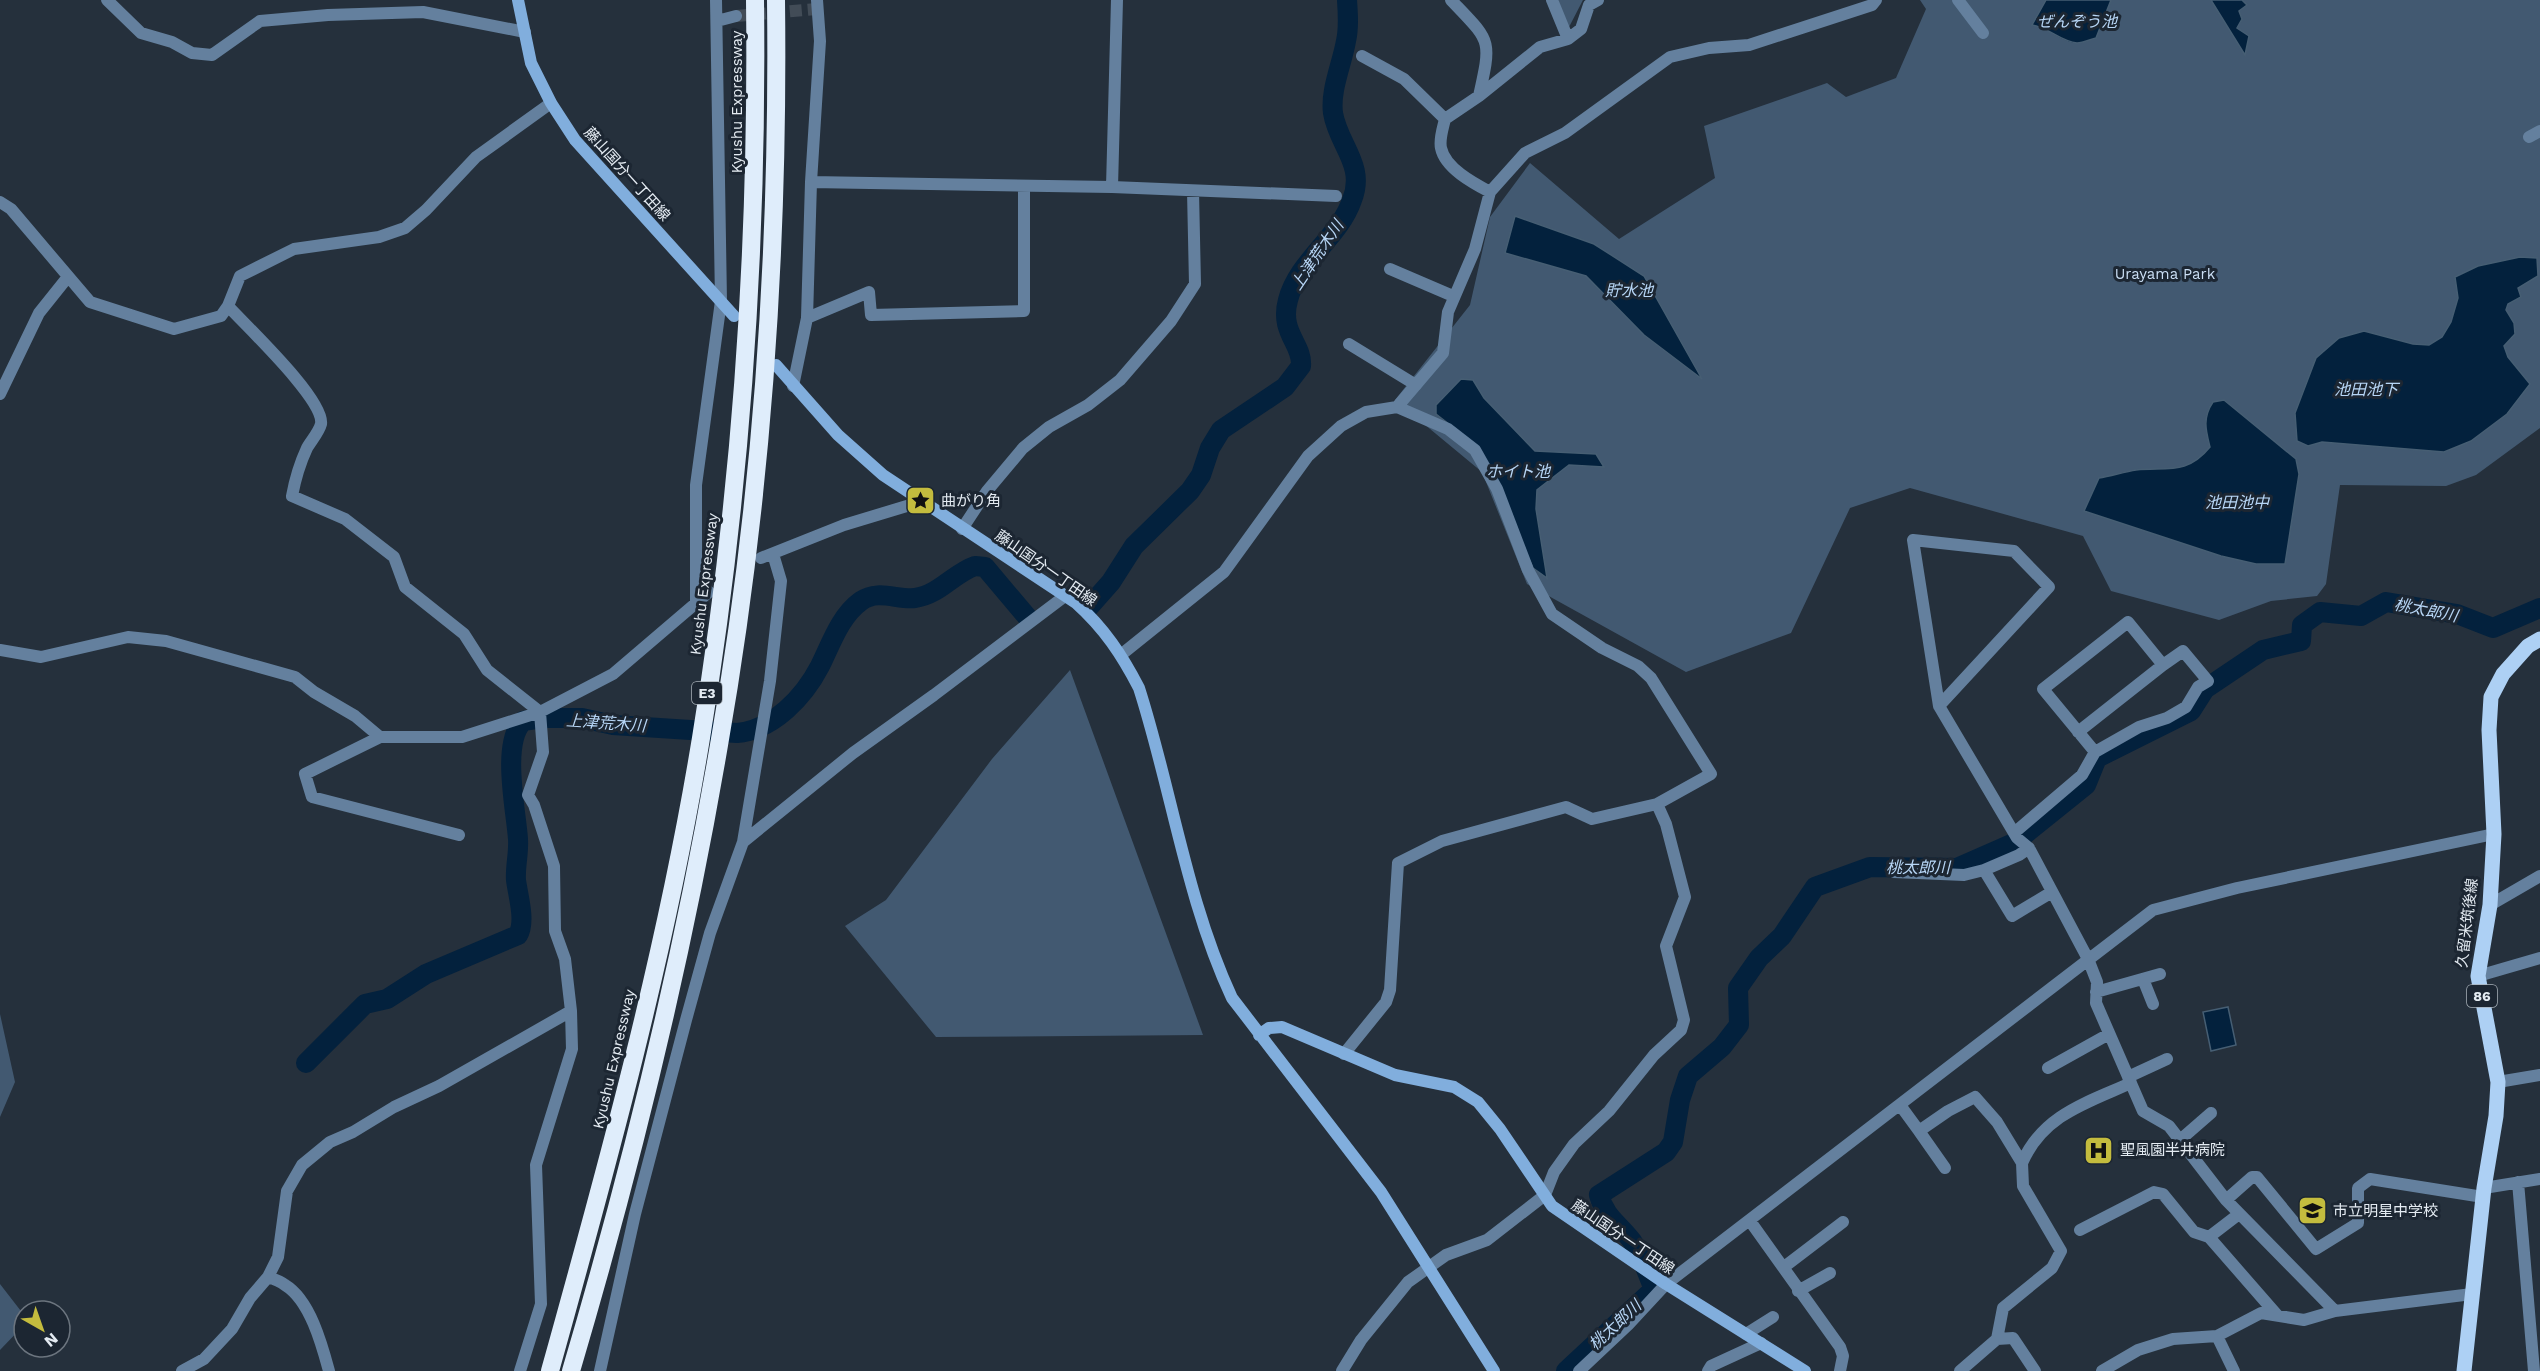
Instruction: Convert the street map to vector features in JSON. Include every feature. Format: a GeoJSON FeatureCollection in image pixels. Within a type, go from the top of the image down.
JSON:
{"type":"FeatureCollection","features":[{"type":"Feature","properties":{"kind":"highway","name":"Kyushu Expressway"},"geometry":{"type":"LineString","coordinates":[[550,1371],[622,1106],[675,875],[704,720],[731,517],[744,379],[755,164],[755,0]]}},
{"type":"Feature","properties":{"kind":"highway","name":"E3"},"geometry":{"type":"LineString","coordinates":[[571,1371],[661,1036],[720,743],[751,519],[764,370],[775,164],[776,0]]}},
{"type":"Feature","properties":{"kind":"main road","name":"藤山国分一丁田線"},"geometry":{"type":"LineString","coordinates":[[518,0],[531,63],[551,103],[575,140],[734,316]]}},
{"type":"Feature","properties":{"kind":"main road","name":"藤山国分一丁田線"},"geometry":{"type":"LineString","coordinates":[[776,365],[856,453],[920,501],[1065,596],[1094,619],[1122,654],[1139,688],[1149,718],[1199,914],[1217,965],[1232,998],[1381,1192],[1494,1371]]}},
{"type":"Feature","properties":{"kind":"main road","name":"久留米筑後線"},"geometry":{"type":"LineString","coordinates":[[2464,1371],[2483,1192],[2496,1116],[2498,1082],[2478,976],[2490,906],[2494,834],[2488,730],[2491,697],[2503,674],[2528,646],[2540,639]]}},
{"type":"Feature","properties":{"kind":"main road","name":"藤山国分一丁田線"},"geometry":{"type":"LineString","coordinates":[[1259,1035],[1269,1028],[1282,1027],[1395,1076],[1455,1087],[1478,1102],[1500,1129],[1552,1206],[1666,1284],[1804,1371]]}},
{"type":"Feature","properties":{"kind":"street"},"geometry":{"type":"LineString","coordinates":[[107,0],[141,33],[172,42],[192,53],[212,55],[260,21],[328,15],[423,12],[525,32]]}},
{"type":"Feature","properties":{"kind":"street"},"geometry":{"type":"LineString","coordinates":[[696,604],[696,484],[721,301],[716,0]]}},
{"type":"Feature","properties":{"kind":"street"},"geometry":{"type":"LineString","coordinates":[[793,386],[807,318],[811,182],[820,40],[817,0]]}},
{"type":"Feature","properties":{"kind":"street"},"geometry":{"type":"LineString","coordinates":[[1112,187],[1117,0]]}},
{"type":"Feature","properties":{"kind":"street"},"geometry":{"type":"LineString","coordinates":[[1450,0],[1472,20],[1484,35],[1488,55],[1479,96]]}},
{"type":"Feature","properties":{"kind":"street"},"geometry":{"type":"LineString","coordinates":[[1552,0],[1568,39]]}},
{"type":"Feature","properties":{"kind":"street"},"geometry":{"type":"LineString","coordinates":[[1490,192],[1460,176],[1441,149],[1440,137],[1445,119],[1479,96],[1540,47],[1568,39],[1581,29],[1589,5],[1598,0]]}},
{"type":"Feature","properties":{"kind":"street"},"geometry":{"type":"LineString","coordinates":[[1397,406],[1443,353],[1448,312],[1478,243],[1490,192],[1525,153],[1565,133],[1670,57],[1709,48],[1749,45],[1857,5],[1872,4],[1876,0]]}},
{"type":"Feature","properties":{"kind":"street"},"geometry":{"type":"LineString","coordinates":[[1958,0],[1983,33]]}},
{"type":"Feature","properties":{"kind":"street"},"geometry":{"type":"LineString","coordinates":[[717,21],[736,16]]}},
{"type":"Feature","properties":{"kind":"street"},"geometry":{"type":"LineString","coordinates":[[1362,56],[1404,79],[1445,119]]}},
{"type":"Feature","properties":{"kind":"street"},"geometry":{"type":"LineString","coordinates":[[0,202],[11,209],[67,278],[90,302],[174,329],[221,316],[228,306],[240,276],[294,249],[379,237],[405,228],[426,210],[476,157],[551,103]]}},
{"type":"Feature","properties":{"kind":"street"},"geometry":{"type":"LineString","coordinates":[[811,182],[1112,187],[1336,196]]}},
{"type":"Feature","properties":{"kind":"street"},"geometry":{"type":"LineString","coordinates":[[807,318],[869,292],[871,315],[1024,312],[1024,187]]}},
{"type":"Feature","properties":{"kind":"street"},"geometry":{"type":"LineString","coordinates":[[962,529],[987,491],[1023,448],[1049,427],[1088,405],[1120,380],[1171,321],[1195,284],[1193,191]]}},
{"type":"Feature","properties":{"kind":"street"},"geometry":{"type":"LineString","coordinates":[[1390,269],[1453,296]]}},
{"type":"Feature","properties":{"kind":"street"},"geometry":{"type":"LineString","coordinates":[[0,394],[39,313],[67,278]]}},
{"type":"Feature","properties":{"kind":"street"},"geometry":{"type":"LineString","coordinates":[[228,306],[309,393],[320,411],[321,424],[296,477],[292,496],[345,519],[394,557],[405,587],[464,634],[487,670],[540,712],[543,752],[528,795],[554,866],[555,931],[565,959],[571,1011],[572,1049],[536,1165],[541,1304],[520,1371]]}},
{"type":"Feature","properties":{"kind":"street"},"geometry":{"type":"LineString","coordinates":[[1349,344],[1416,385]]}},
{"type":"Feature","properties":{"kind":"street"},"geometry":{"type":"LineString","coordinates":[[1122,654],[1224,572],[1308,456],[1341,426],[1366,412],[1397,406],[1448,429],[1475,450],[1497,489],[1528,570],[1552,614],[1602,648],[1638,666],[1652,678],[1711,774],[1657,804],[1592,819],[1566,807],[1442,841],[1398,863],[1390,990],[1386,1002],[1344,1054]]}},
{"type":"Feature","properties":{"kind":"street"},"geometry":{"type":"LineString","coordinates":[[600,1371],[635,1214],[686,1020],[710,933],[743,842],[770,681],[782,581],[767,556],[844,525],[920,501]]}},
{"type":"Feature","properties":{"kind":"street"},"geometry":{"type":"LineString","coordinates":[[1939,706],[2049,587],[2014,551],[1913,540],[1939,706],[2014,833],[2029,848],[2088,959],[2097,982],[2096,1003],[2143,1111],[2169,1126],[2226,1200],[2334,1311]]}},
{"type":"Feature","properties":{"kind":"street"},"geometry":{"type":"LineString","coordinates":[[459,835],[312,797],[305,774],[380,737],[462,737],[540,712],[613,674],[709,592]]}},
{"type":"Feature","properties":{"kind":"street"},"geometry":{"type":"LineString","coordinates":[[743,842],[854,753],[934,696],[1065,596]]}},
{"type":"Feature","properties":{"kind":"street"},"geometry":{"type":"LineString","coordinates":[[2095,752],[2043,689],[2128,621],[2163,665]]}},
{"type":"Feature","properties":{"kind":"street"},"geometry":{"type":"LineString","coordinates":[[0,650],[41,657],[128,637],[166,641],[295,677],[314,692],[355,716],[380,737]]}},
{"type":"Feature","properties":{"kind":"street"},"geometry":{"type":"LineString","coordinates":[[2014,833],[2082,775],[2095,752],[2139,727],[2167,718],[2186,707],[2198,687],[2208,681],[2183,651],[2078,732]]}},
{"type":"Feature","properties":{"kind":"street"},"geometry":{"type":"LineString","coordinates":[[1342,1371],[1362,1340],[1408,1282],[1428,1266],[1459,1248],[1487,1240],[1545,1195],[1554,1172],[1574,1144],[1609,1111],[1654,1055],[1681,1030],[1684,1020],[1666,946],[1685,897],[1666,824],[1657,804]]}},
{"type":"Feature","properties":{"kind":"street"},"geometry":{"type":"LineString","coordinates":[[1579,1371],[1666,1284],[2153,910],[2237,888],[2494,834]]}},
{"type":"Feature","properties":{"kind":"street"},"geometry":{"type":"LineString","coordinates":[[1894,872],[1964,875],[1984,870],[2019,855],[2029,848]]}},
{"type":"Feature","properties":{"kind":"street"},"geometry":{"type":"LineString","coordinates":[[1984,870],[2012,915],[2052,892]]}},
{"type":"Feature","properties":{"kind":"street"},"geometry":{"type":"LineString","coordinates":[[2490,906],[2540,876]]}},
{"type":"Feature","properties":{"kind":"street"},"geometry":{"type":"LineString","coordinates":[[2478,976],[2540,958]]}},
{"type":"Feature","properties":{"kind":"street"},"geometry":{"type":"LineString","coordinates":[[2096,992],[2160,974]]}},
{"type":"Feature","properties":{"kind":"street"},"geometry":{"type":"LineString","coordinates":[[2143,978],[2153,1004]]}},
{"type":"Feature","properties":{"kind":"street"},"geometry":{"type":"LineString","coordinates":[[182,1371],[204,1359],[232,1329],[250,1298],[268,1277],[278,1257],[287,1191],[302,1165],[330,1142],[353,1132],[394,1107],[439,1086],[571,1011]]}},
{"type":"Feature","properties":{"kind":"street"},"geometry":{"type":"LineString","coordinates":[[2048,1068],[2109,1034]]}},
{"type":"Feature","properties":{"kind":"street"},"geometry":{"type":"LineString","coordinates":[[1997,1339],[2003,1308],[2052,1268],[2061,1251],[2023,1186],[2022,1163],[2029,1146],[2037,1135],[2061,1115],[2167,1059]]}},
{"type":"Feature","properties":{"kind":"street"},"geometry":{"type":"LineString","coordinates":[[2498,1082],[2540,1075]]}},
{"type":"Feature","properties":{"kind":"street"},"geometry":{"type":"LineString","coordinates":[[1919,1131],[1975,1097],[1997,1122],[2022,1163]]}},
{"type":"Feature","properties":{"kind":"street"},"geometry":{"type":"LineString","coordinates":[[1900,1105],[1945,1168]]}},
{"type":"Feature","properties":{"kind":"street"},"geometry":{"type":"LineString","coordinates":[[2180,1140],[2211,1113]]}},
{"type":"Feature","properties":{"kind":"street"},"geometry":{"type":"LineString","coordinates":[[2226,1200],[2252,1177],[2257,1177],[2316,1249],[2358,1222],[2358,1188],[2370,1179],[2483,1192],[2518,1182],[2540,1179]]}},
{"type":"Feature","properties":{"kind":"street"},"geometry":{"type":"LineString","coordinates":[[2518,1182],[2535,1330],[2534,1371]]}},
{"type":"Feature","properties":{"kind":"street"},"geometry":{"type":"LineString","coordinates":[[2080,1230],[2154,1192],[2163,1194],[2194,1232],[2209,1237],[2277,1315]]}},
{"type":"Feature","properties":{"kind":"street"},"geometry":{"type":"LineString","coordinates":[[2209,1237],[2239,1214]]}},
{"type":"Feature","properties":{"kind":"street"},"geometry":{"type":"LineString","coordinates":[[1750,1221],[1784,1267],[1786,1275],[1840,1347],[1844,1356],[1840,1371]]}},
{"type":"Feature","properties":{"kind":"street"},"geometry":{"type":"LineString","coordinates":[[1784,1267],[1843,1222]]}},
{"type":"Feature","properties":{"kind":"street"},"geometry":{"type":"LineString","coordinates":[[2526,1259],[2540,1260]]}},
{"type":"Feature","properties":{"kind":"street"},"geometry":{"type":"LineString","coordinates":[[1798,1291],[1830,1273]]}},
{"type":"Feature","properties":{"kind":"street"},"geometry":{"type":"LineString","coordinates":[[268,1277],[287,1285],[301,1301],[314,1322],[329,1371]]}},
{"type":"Feature","properties":{"kind":"street"},"geometry":{"type":"LineString","coordinates":[[2102,1371],[2138,1350],[2173,1339],[2217,1336],[2261,1313],[2304,1320],[2334,1311],[2472,1294]]}},
{"type":"Feature","properties":{"kind":"street"},"geometry":{"type":"LineString","coordinates":[[1746,1334],[1773,1317]]}},
{"type":"Feature","properties":{"kind":"street"},"geometry":{"type":"LineString","coordinates":[[2217,1336],[2234,1371]]}},
{"type":"Feature","properties":{"kind":"street"},"geometry":{"type":"LineString","coordinates":[[1960,1371],[1997,1339],[2013,1338],[2035,1371]]}},
{"type":"Feature","properties":{"kind":"street"},"geometry":{"type":"LineString","coordinates":[[1708,1371],[1711,1366],[1761,1343]]}},
{"type":"Feature","properties":{"kind":"green space"},"geometry":{"type":"Polygon","coordinates":[[[1558,0],[1583,0],[1568,29],[1558,0]]]}},
{"type":"Feature","properties":{"kind":"green space","name":"Urayama Park"},"geometry":{"type":"Polygon","coordinates":[[[1920,0],[2540,0],[2540,428],[2476,475],[2446,486],[2340,485],[2326,584],[2317,596],[2271,601],[2219,620],[2111,591],[2083,536],[1910,488],[1850,508],[1791,633],[1686,672],[1527,584],[1482,472],[1395,400],[1470,305],[1490,217],[1530,163],[1619,239],[1715,178],[1704,126],[1827,83],[1846,97],[1896,78],[1926,9],[1920,0]]]}},
{"type":"Feature","properties":{"kind":"green space"},"geometry":{"type":"Polygon","coordinates":[[[1070,670],[1203,1035],[936,1037],[845,926],[886,900],[992,759],[1070,670]]]}},
{"type":"Feature","properties":{"kind":"green space"},"geometry":{"type":"Polygon","coordinates":[[[0,1014],[15,1082],[0,1117],[0,1014]]]}},
{"type":"Feature","properties":{"kind":"green space"},"geometry":{"type":"Polygon","coordinates":[[[0,1284],[12,1300],[12,1338],[0,1350],[0,1284]]]}},
{"type":"Feature","properties":{"kind":"water","name":"ぜんぞう池"},"geometry":{"type":"Polygon","coordinates":[[[2046,0],[2111,0],[2096,38],[2077,43],[2032,25],[2046,0]]]}},
{"type":"Feature","properties":{"kind":"water"},"geometry":{"type":"Polygon","coordinates":[[[2211,0],[2242,0],[2247,5],[2239,11],[2242,19],[2237,28],[2249,36],[2245,55],[2211,0]]]}},
{"type":"Feature","properties":{"kind":"water","name":"貯水池"},"geometry":{"type":"Polygon","coordinates":[[[1515,216],[1594,244],[1644,276],[1702,379],[1644,335],[1586,276],[1505,253],[1515,216]]]}},
{"type":"Feature","properties":{"kind":"water","name":"池田池下"},"geometry":{"type":"Polygon","coordinates":[[[2520,257],[2537,258],[2538,276],[2518,288],[2521,297],[2508,304],[2506,310],[2514,323],[2515,334],[2504,346],[2508,357],[2530,384],[2507,414],[2471,441],[2444,452],[2322,442],[2308,446],[2297,441],[2295,413],[2316,358],[2339,338],[2364,331],[2413,344],[2429,345],[2442,337],[2451,322],[2458,298],[2455,277],[2478,266],[2520,257]]]}},
{"type":"Feature","properties":{"kind":"water","name":"ホイト池"},"geometry":{"type":"Polygon","coordinates":[[[1461,379],[1473,380],[1484,398],[1535,451],[1596,454],[1604,467],[1569,465],[1537,490],[1536,509],[1547,578],[1533,568],[1477,446],[1436,414],[1436,405],[1461,379]]]}},
{"type":"Feature","properties":{"kind":"water","name":"池田池中"},"geometry":{"type":"Polygon","coordinates":[[[2224,400],[2296,459],[2299,474],[2285,564],[2256,564],[2221,556],[2084,511],[2099,478],[2136,470],[2176,468],[2185,466],[2202,456],[2210,447],[2206,424],[2207,414],[2213,402],[2224,400]]]}},
{"type":"Feature","properties":{"kind":"water"},"geometry":{"type":"Polygon","coordinates":[[[2228,1007],[2236,1045],[2211,1051],[2203,1012],[2228,1007]]]}},
{"type":"Feature","properties":{"kind":"waterway","name":"上津荒木川"},"geometry":{"type":"LineString","coordinates":[[1088,608],[1111,582],[1134,546],[1190,491],[1201,475],[1210,448],[1221,430],[1285,387],[1301,366],[1299,351],[1287,321],[1288,300],[1300,273],[1346,214],[1355,188],[1356,176],[1350,155],[1333,113],[1335,86],[1347,36],[1347,0]]}},
{"type":"Feature","properties":{"kind":"waterway","name":"上津荒木川"},"geometry":{"type":"LineString","coordinates":[[306,1063],[365,1004],[387,999],[426,974],[518,935],[521,923],[516,880],[518,839],[511,760],[516,731],[523,721],[543,718],[582,718],[613,725],[737,733],[750,731],[775,719],[796,700],[813,678],[847,614],[861,601],[874,596],[908,598],[924,596],[975,566],[985,567],[1028,618]]}},
{"type":"Feature","properties":{"kind":"waterway","name":"桃太郎川"},"geometry":{"type":"LineString","coordinates":[[1566,1371],[1654,1289],[1636,1247],[1609,1215],[1599,1195],[1666,1152],[1673,1142],[1680,1100],[1688,1076],[1722,1047],[1739,1025],[1738,988],[1759,958],[1782,936],[1815,887],[1870,867],[1957,868],[2014,843],[2086,785],[2097,758],[2191,711],[2205,689],[2263,650],[2301,641],[2302,625],[2320,612],[2361,616],[2386,602],[2457,614],[2493,628],[2540,608]]}},
{"type":"Feature","properties":{"kind":"tunnel"},"geometry":{"type":"LineString","coordinates":[[736,16],[817,9]]}},
{"type":"Feature","properties":{"kind":"place","name":"曲がり角"},"geometry":{"type":"Point","coordinates":[920,501]}},
{"type":"Feature","properties":{"kind":"place","name":"聖風園半井病院"},"geometry":{"type":"Point","coordinates":[2099,1150]}},
{"type":"Feature","properties":{"kind":"place","name":"市立明星中学校"},"geometry":{"type":"Point","coordinates":[2312,1211]}}]}
